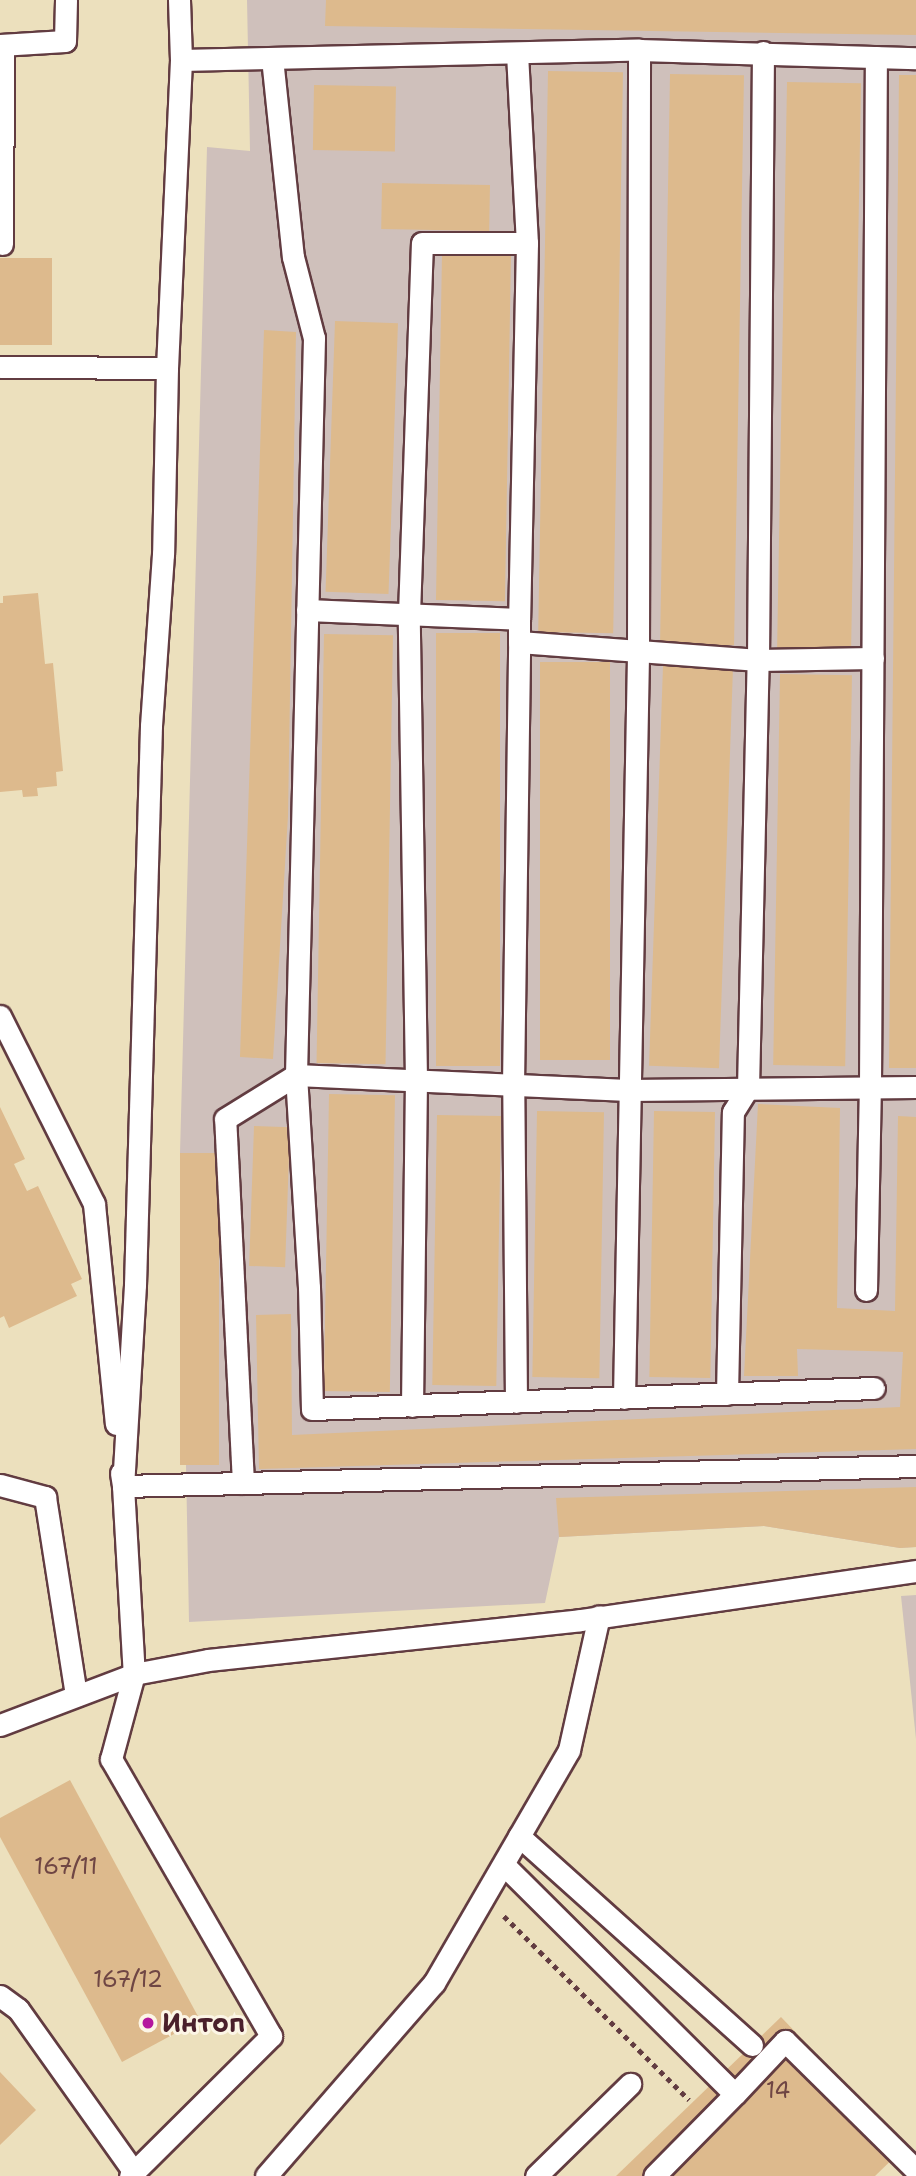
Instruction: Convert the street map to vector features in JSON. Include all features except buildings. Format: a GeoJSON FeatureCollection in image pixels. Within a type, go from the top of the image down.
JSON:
{"type":"FeatureCollection","features":[{"type":"Feature","properties":{"kind":"lane"},"geometry":{"type":"LineString","coordinates":[[2,244],[1,45],[65,41],[66,0]]}},
{"type":"Feature","properties":{"kind":"lane"},"geometry":{"type":"LineString","coordinates":[[123,1486],[135,1284],[151,726],[160,626],[167,368],[181,60],[179,0]]}},
{"type":"Feature","properties":{"kind":"lane"},"geometry":{"type":"LineString","coordinates":[[181,60],[639,50],[916,58]]}},
{"type":"Feature","properties":{"kind":"lane"},"geometry":{"type":"LineString","coordinates":[[624,1398],[638,652],[639,50]]}},
{"type":"Feature","properties":{"kind":"lane"},"geometry":{"type":"LineString","coordinates":[[727,1394],[733,1112],[748,1088],[758,660],[763,52]]}},
{"type":"Feature","properties":{"kind":"lane"},"geometry":{"type":"LineString","coordinates":[[516,1402],[513,1085],[527,243],[517,53]]}},
{"type":"Feature","properties":{"kind":"lane"},"geometry":{"type":"LineString","coordinates":[[866,1290],[870,1085],[877,57]]}},
{"type":"Feature","properties":{"kind":"lane"},"geometry":{"type":"LineString","coordinates":[[272,58],[293,257],[314,338],[296,1075],[309,1287],[312,1409],[874,1388]]}},
{"type":"Feature","properties":{"kind":"lane"},"geometry":{"type":"LineString","coordinates":[[412,1406],[416,1080],[409,614],[422,243],[527,243]]}},
{"type":"Feature","properties":{"kind":"lane"},"geometry":{"type":"LineString","coordinates":[[0,367],[167,368]]}},
{"type":"Feature","properties":{"kind":"lane"},"geometry":{"type":"LineString","coordinates":[[307,610],[519,619]]}},
{"type":"Feature","properties":{"kind":"lane"},"geometry":{"type":"LineString","coordinates":[[519,642],[758,660],[873,659]]}},
{"type":"Feature","properties":{"kind":"lane"},"geometry":{"type":"LineString","coordinates":[[0,1016],[94,1205],[123,1486],[134,1674],[111,1759],[271,2036],[132,2174],[9,2014],[0,1996]]}},
{"type":"Feature","properties":{"kind":"lane"},"geometry":{"type":"LineString","coordinates":[[243,1483],[225,1119],[296,1075],[628,1090],[870,1085],[916,1087]]}},
{"type":"Feature","properties":{"kind":"lane"},"geometry":{"type":"LineString","coordinates":[[123,1486],[916,1466]]}},
{"type":"Feature","properties":{"kind":"lane"},"geometry":{"type":"LineString","coordinates":[[0,1485],[45,1497],[76,1696]]}},
{"type":"Feature","properties":{"kind":"lane"},"geometry":{"type":"LineString","coordinates":[[0,1725],[134,1674],[208,1660],[599,1616],[916,1571]]}},
{"type":"Feature","properties":{"kind":"lane"},"geometry":{"type":"LineString","coordinates":[[266,2176],[434,1983],[569,1749],[599,1616]]}},
{"type":"Feature","properties":{"kind":"lane"},"geometry":{"type":"LineString","coordinates":[[519,1836],[752,2045]]}},
{"type":"Feature","properties":{"kind":"lane"},"geometry":{"type":"LineString","coordinates":[[503,1864],[735,2094]]}},
{"type":"Feature","properties":{"kind":"lane"},"geometry":{"type":"LineString","coordinates":[[654,2176],[785,2042],[916,2170]]}},
{"type":"Feature","properties":{"kind":"lane"},"geometry":{"type":"LineString","coordinates":[[536,2176],[630,2084]]}},
{"type":"Feature","properties":{"kind":"path"},"geometry":{"type":"LineString","coordinates":[[484,1897],[692,2103]]}},
{"type":"Feature","properties":{"kind":"shaded area"},"geometry":{"type":"Polygon","coordinates":[[[247,0],[916,0],[916,1547],[900,1548],[764,1526],[559,1537],[545,1603],[189,1622],[180,1153],[207,147],[250,151],[247,0]]]}},
{"type":"Feature","properties":{"kind":"shaded area"},"geometry":{"type":"Polygon","coordinates":[[[916,1595],[916,1739],[901,1596],[916,1595]]]}},
{"type":"Feature","properties":{"kind":"place","name":"Интоп"},"geometry":{"type":"Point","coordinates":[148,2023]}}]}
